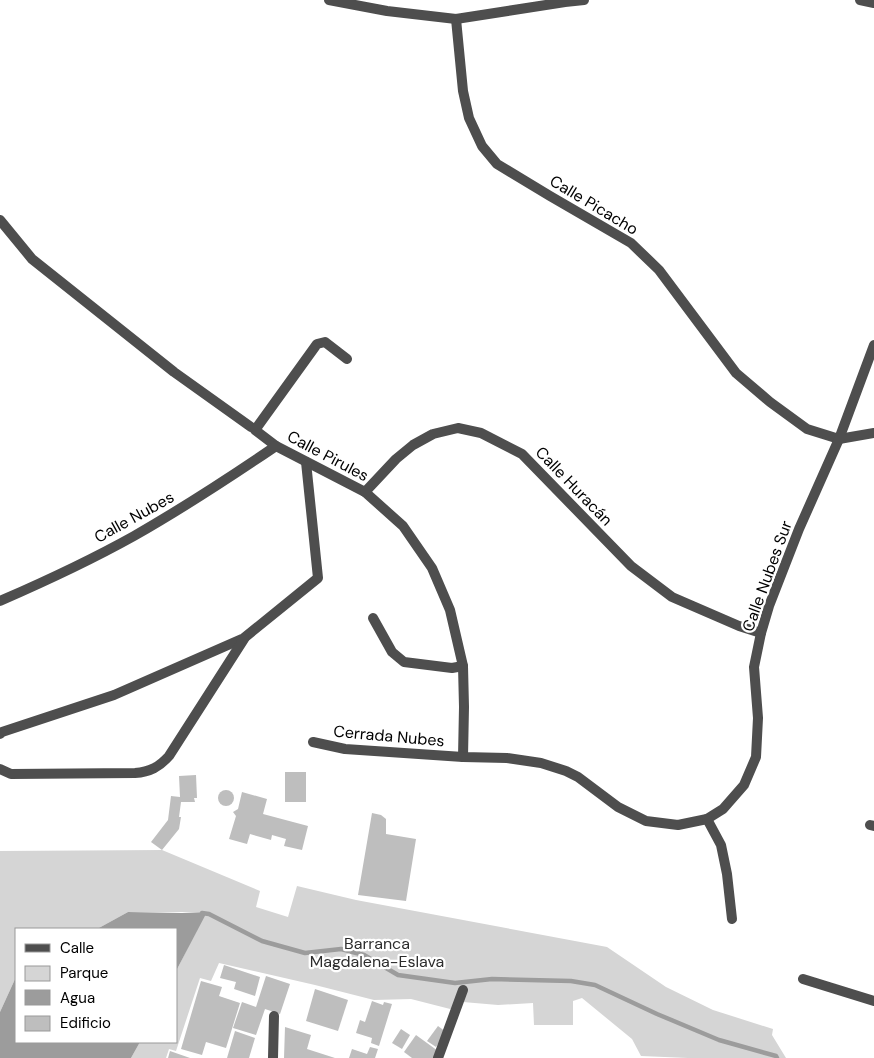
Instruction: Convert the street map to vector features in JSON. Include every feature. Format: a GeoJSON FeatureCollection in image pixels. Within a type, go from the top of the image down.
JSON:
{"type":"FeatureCollection","features":[{"type":"Feature","properties":{"kind":"street"},"geometry":{"type":"LineString","coordinates":[[330,0],[387,11],[456,19],[584,0]]}},
{"type":"Feature","properties":{"kind":"street"},"geometry":{"type":"LineString","coordinates":[[860,0],[874,3]]}},
{"type":"Feature","properties":{"kind":"street","name":"Calle Picacho"},"geometry":{"type":"LineString","coordinates":[[456,19],[464,92],[469,118],[482,146],[498,164],[631,243],[659,270],[736,373],[770,402],[807,429],[839,439],[874,433]]}},
{"type":"Feature","properties":{"kind":"street","name":"Calle Pirules"},"geometry":{"type":"LineString","coordinates":[[0,220],[32,259],[174,372],[276,446],[365,492],[403,526],[432,568],[450,610],[463,666],[463,757]]}},
{"type":"Feature","properties":{"kind":"street"},"geometry":{"type":"LineString","coordinates":[[253,429],[317,344],[325,342],[347,359]]}},
{"type":"Feature","properties":{"kind":"street","name":"Calle Nubes Sur"},"geometry":{"type":"LineString","coordinates":[[463,757],[507,758],[554,766],[578,777],[618,807],[646,821],[678,825],[708,819],[723,808],[744,784],[756,757],[758,718],[754,667],[769,606],[799,529],[839,439],[874,345]]}},
{"type":"Feature","properties":{"kind":"street","name":"Calle Huracán"},"geometry":{"type":"LineString","coordinates":[[365,492],[396,459],[413,445],[434,434],[458,428],[481,432],[522,454],[631,566],[672,597],[739,626],[761,633]]}},
{"type":"Feature","properties":{"kind":"street","name":"Calle Nubes"},"geometry":{"type":"LineString","coordinates":[[0,601],[74,567],[133,536],[221,483],[276,446]]}},
{"type":"Feature","properties":{"kind":"street"},"geometry":{"type":"LineString","coordinates":[[0,734],[114,695],[244,638],[318,578],[306,462]]}},
{"type":"Feature","properties":{"kind":"street"},"geometry":{"type":"LineString","coordinates":[[373,618],[392,652],[404,662],[452,668],[463,666]]}},
{"type":"Feature","properties":{"kind":"street"},"geometry":{"type":"LineString","coordinates":[[0,769],[11,774],[135,773],[157,767],[169,756],[244,638]]}},
{"type":"Feature","properties":{"kind":"street","name":"Cerrada Nubes"},"geometry":{"type":"LineString","coordinates":[[314,742],[345,749],[463,757]]}},
{"type":"Feature","properties":{"kind":"street"},"geometry":{"type":"LineString","coordinates":[[708,819],[721,845],[727,874],[732,919]]}},
{"type":"Feature","properties":{"kind":"street"},"geometry":{"type":"LineString","coordinates":[[803,979],[874,1001]]}},
{"type":"Feature","properties":{"kind":"street"},"geometry":{"type":"LineString","coordinates":[[438,1058],[464,990]]}},
{"type":"Feature","properties":{"kind":"street"},"geometry":{"type":"LineString","coordinates":[[273,1058],[274,1016]]}},
{"type":"Feature","properties":{"kind":"green space","name":"Barranca Magdalena-Eslava"},"geometry":{"type":"Polygon","coordinates":[[[162,850],[260,891],[256,907],[288,917],[297,886],[356,900],[607,947],[666,987],[713,1010],[773,1029],[772,1035],[786,1058],[641,1056],[632,1039],[582,998],[573,1001],[573,1025],[534,1025],[533,1003],[498,1005],[463,1002],[458,1011],[411,999],[374,1000],[219,963],[211,981],[200,978],[176,1051],[169,1049],[166,1058],[131,1058],[139,1043],[178,1043],[178,967],[206,912],[128,912],[99,928],[15,928],[15,979],[0,1012],[0,851],[162,850]]]}},
{"type":"Feature","properties":{"kind":"water"},"geometry":{"type":"Polygon","coordinates":[[[128,912],[207,912],[178,967],[178,928],[99,928],[128,912]]]}},
{"type":"Feature","properties":{"kind":"water"},"geometry":{"type":"Polygon","coordinates":[[[15,979],[15,1043],[139,1043],[131,1058],[0,1058],[0,1012],[15,979]]]}},
{"type":"Feature","properties":{"kind":"building"},"geometry":{"type":"Polygon","coordinates":[[[285,772],[306,772],[306,802],[285,802],[285,772]]]}},
{"type":"Feature","properties":{"kind":"building"},"geometry":{"type":"Polygon","coordinates":[[[196,775],[197,798],[194,798],[195,802],[181,802],[179,829],[162,850],[151,842],[168,820],[171,796],[180,797],[179,776],[196,775]]]}},
{"type":"Feature","properties":{"kind":"building"},"geometry":{"type":"Polygon","coordinates":[[[226,790],[232,792],[234,798],[232,804],[226,806],[220,804],[218,798],[220,792],[226,790]]]}},
{"type":"Feature","properties":{"kind":"building"},"geometry":{"type":"Polygon","coordinates":[[[242,792],[267,799],[263,814],[308,826],[302,850],[284,846],[286,839],[272,835],[271,840],[250,834],[247,844],[229,839],[236,816],[233,812],[238,809],[242,792]]]}},
{"type":"Feature","properties":{"kind":"building"},"geometry":{"type":"Polygon","coordinates":[[[372,813],[381,815],[386,819],[386,834],[416,839],[406,901],[358,895],[372,813]]]}},
{"type":"Feature","properties":{"kind":"building"},"geometry":{"type":"Polygon","coordinates":[[[224,965],[260,977],[255,996],[234,989],[236,982],[220,978],[224,965]]]}},
{"type":"Feature","properties":{"kind":"building"},"geometry":{"type":"Polygon","coordinates":[[[266,976],[290,984],[280,1014],[265,1009],[256,1035],[233,1028],[242,1002],[256,1007],[266,976]]]}},
{"type":"Feature","properties":{"kind":"building"},"geometry":{"type":"Polygon","coordinates":[[[201,981],[222,987],[219,996],[240,1003],[226,1048],[206,1042],[202,1055],[181,1049],[201,981]]]}},
{"type":"Feature","properties":{"kind":"building"},"geometry":{"type":"Polygon","coordinates":[[[315,989],[348,1000],[338,1031],[306,1021],[315,989]]]}},
{"type":"Feature","properties":{"kind":"building"},"geometry":{"type":"Polygon","coordinates":[[[372,1001],[383,1005],[384,1002],[392,1004],[379,1046],[371,1043],[372,1038],[356,1033],[360,1020],[365,1022],[372,1001]]]}},
{"type":"Feature","properties":{"kind":"building"},"geometry":{"type":"Polygon","coordinates":[[[438,1026],[446,1032],[436,1047],[427,1041],[438,1026]]]}},
{"type":"Feature","properties":{"kind":"building"},"geometry":{"type":"Polygon","coordinates":[[[285,1027],[311,1035],[307,1049],[335,1058],[284,1058],[285,1027]]]}},
{"type":"Feature","properties":{"kind":"building"},"geometry":{"type":"Polygon","coordinates":[[[401,1029],[410,1035],[402,1049],[392,1043],[401,1029]]]}},
{"type":"Feature","properties":{"kind":"building"},"geometry":{"type":"Polygon","coordinates":[[[235,1031],[255,1038],[249,1058],[227,1058],[235,1031]]]}},
{"type":"Feature","properties":{"kind":"building"},"geometry":{"type":"Polygon","coordinates":[[[416,1035],[438,1051],[433,1058],[412,1058],[404,1052],[416,1035]]]}},
{"type":"Feature","properties":{"kind":"building"},"geometry":{"type":"Polygon","coordinates":[[[370,1047],[378,1049],[375,1058],[349,1058],[352,1049],[367,1054],[370,1047]]]}},
{"type":"Feature","properties":{"kind":"building"},"geometry":{"type":"Polygon","coordinates":[[[170,1051],[190,1058],[168,1058],[170,1051]]]}},
{"type":"Feature","properties":{"kind":"waterway"},"geometry":{"type":"LineString","coordinates":[[202,913],[209,914],[262,941],[305,953],[341,949],[364,955],[398,975],[455,983],[492,979],[571,981],[595,985],[719,1040],[776,1056],[777,1058]]}}]}
